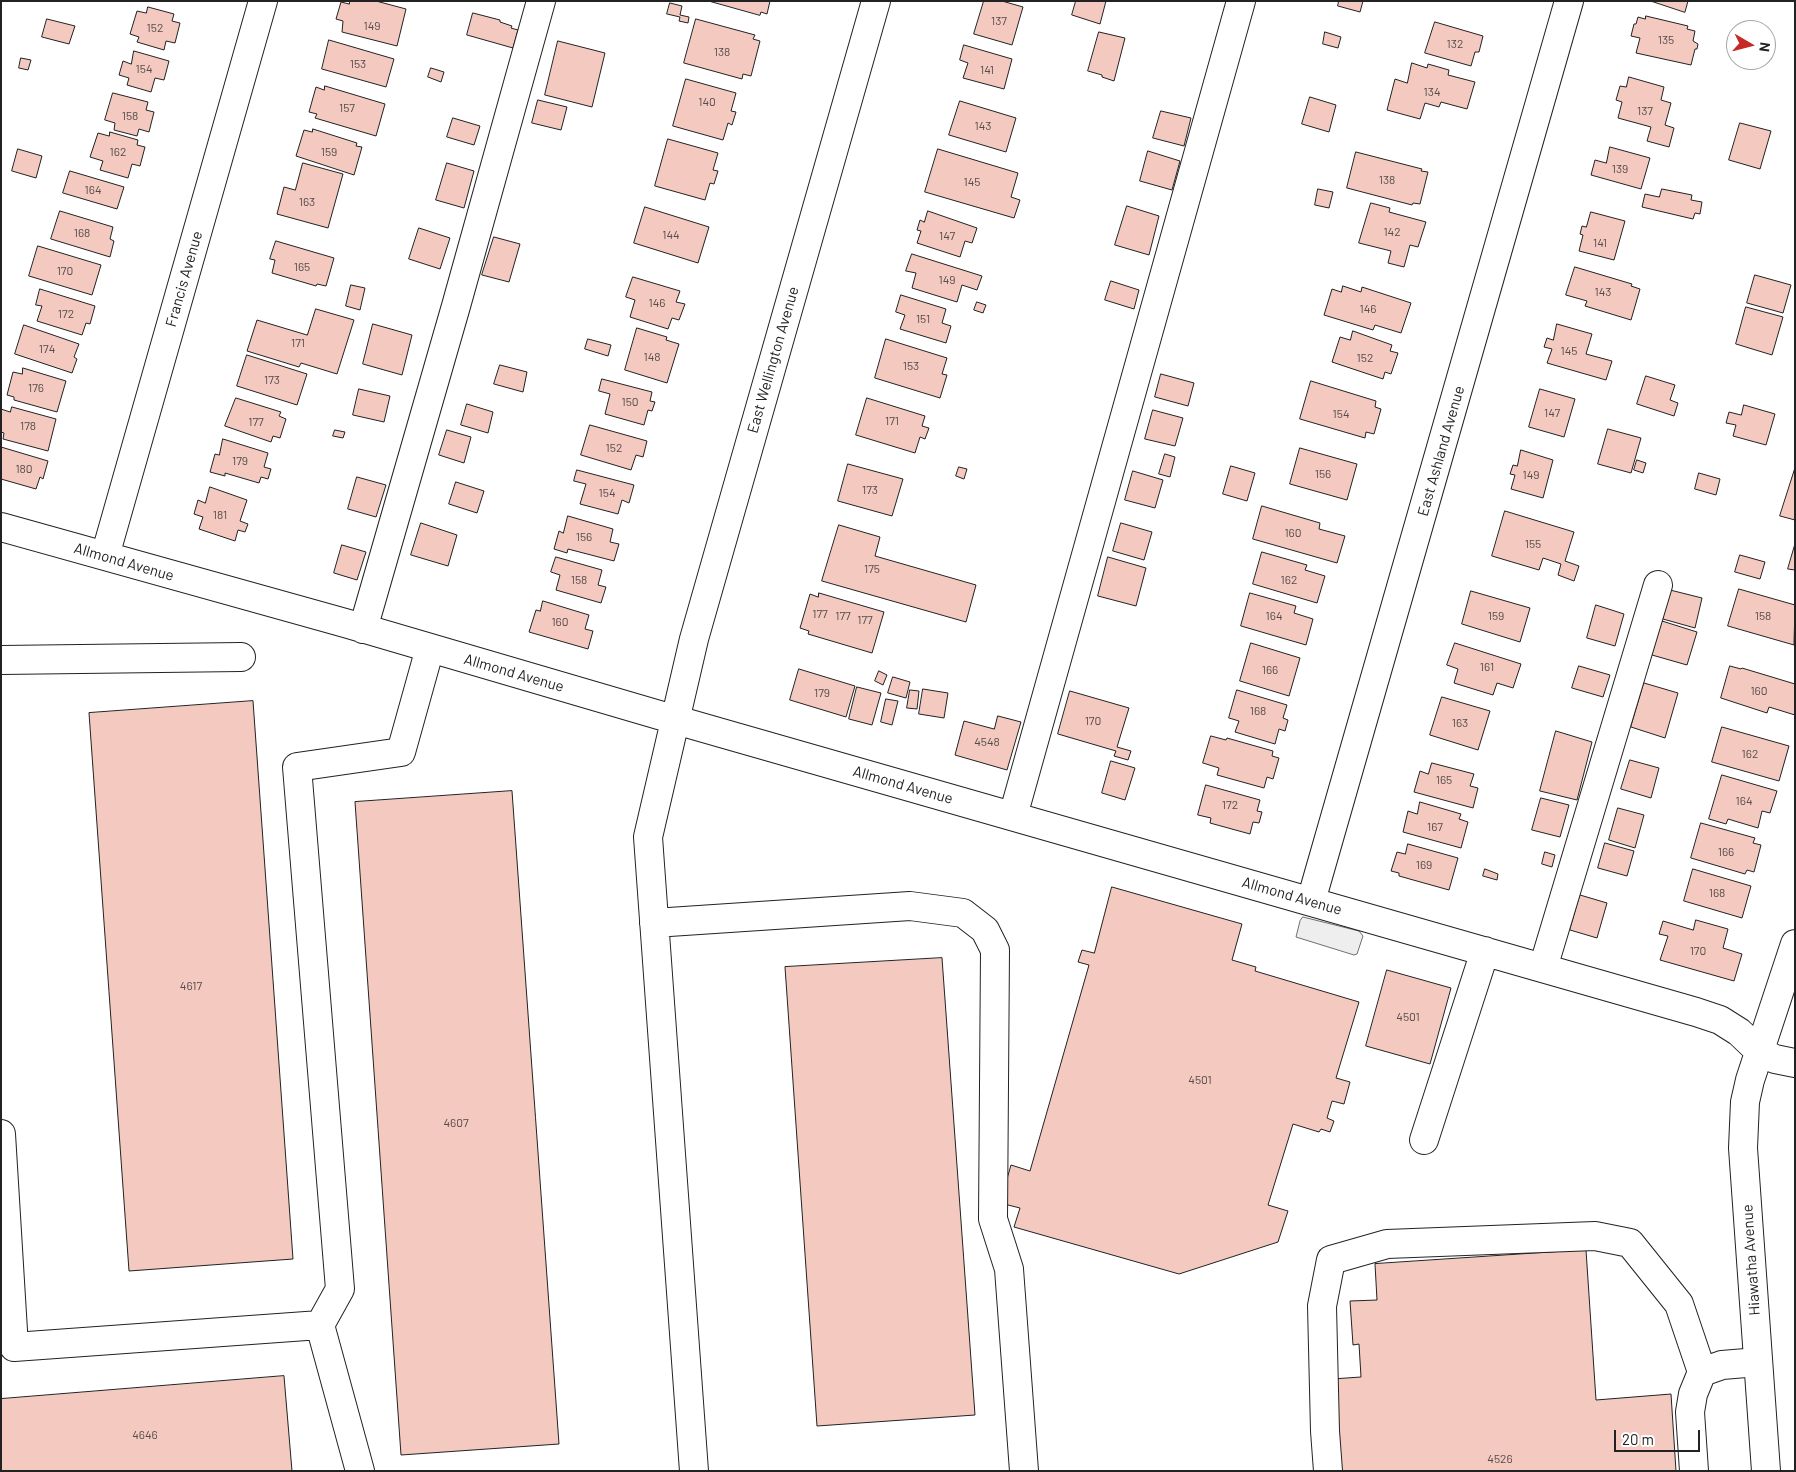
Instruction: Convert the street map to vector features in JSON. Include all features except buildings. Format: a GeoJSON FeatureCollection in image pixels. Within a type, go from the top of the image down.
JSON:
{"type":"FeatureCollection","features":[{"type":"Feature","properties":{"kind":"street","name":"Francis Avenue"},"geometry":{"type":"LineString","coordinates":[[104,556],[263,1]]}},
{"type":"Feature","properties":{"kind":"street"},"geometry":{"type":"LineString","coordinates":[[363,628],[456,306],[541,1]]}},
{"type":"Feature","properties":{"kind":"street","name":"East Wellington Avenue"},"geometry":{"type":"LineString","coordinates":[[694,1471],[648,837],[694,639],[876,1]]}},
{"type":"Feature","properties":{"kind":"street"},"geometry":{"type":"LineString","coordinates":[[1013,816],[1241,1]]}},
{"type":"Feature","properties":{"kind":"street","name":"East Ashland Avenue"},"geometry":{"type":"LineString","coordinates":[[1311,902],[1569,1]]}},
{"type":"Feature","properties":{"kind":"street","name":"Allmond Avenue"},"geometry":{"type":"LineString","coordinates":[[1,527],[363,628],[676,720],[1720,1020],[1739,1032],[1760,1052],[1775,1059],[1795,1063]]}},
{"type":"Feature","properties":{"kind":"street"},"geometry":{"type":"LineString","coordinates":[[1543,968],[1658,585]]}},
{"type":"Feature","properties":{"kind":"street"},"geometry":{"type":"LineString","coordinates":[[360,1471],[320,1325],[340,1289],[296,767],[401,752],[430,648]]}},
{"type":"Feature","properties":{"kind":"street"},"geometry":{"type":"LineString","coordinates":[[1,660],[241,657]]}},
{"type":"Feature","properties":{"kind":"street"},"geometry":{"type":"LineString","coordinates":[[654,923],[910,906],[963,913],[985,930],[995,950],[993,1219],[1009,1270],[1024,1471]]}},
{"type":"Feature","properties":{"kind":"street","name":"Hiawatha Avenue"},"geometry":{"type":"LineString","coordinates":[[1766,1471],[1743,1148],[1745,1102],[1750,1080],[1795,944]]}},
{"type":"Feature","properties":{"kind":"street"},"geometry":{"type":"LineString","coordinates":[[1424,1140],[1485,951]]}},
{"type":"Feature","properties":{"kind":"street"},"geometry":{"type":"LineString","coordinates":[[1,1134],[14,1347],[320,1325]]}},
{"type":"Feature","properties":{"kind":"street"},"geometry":{"type":"LineString","coordinates":[[1328,1471],[1325,1431],[1322,1306],[1331,1260],[1387,1244],[1595,1236],[1630,1243],[1679,1304],[1702,1372],[1693,1394],[1690,1412],[1694,1471]]}},
{"type":"Feature","properties":{"kind":"street"},"geometry":{"type":"LineString","coordinates":[[1702,1372],[1722,1366],[1758,1362]]}},
{"type":"Feature","properties":{"kind":"shaded area"},"geometry":{"type":"Polygon","coordinates":[[[1303,917],[1359,931],[1363,936],[1357,954],[1354,955],[1296,937],[1300,921],[1303,917]]]}}]}
